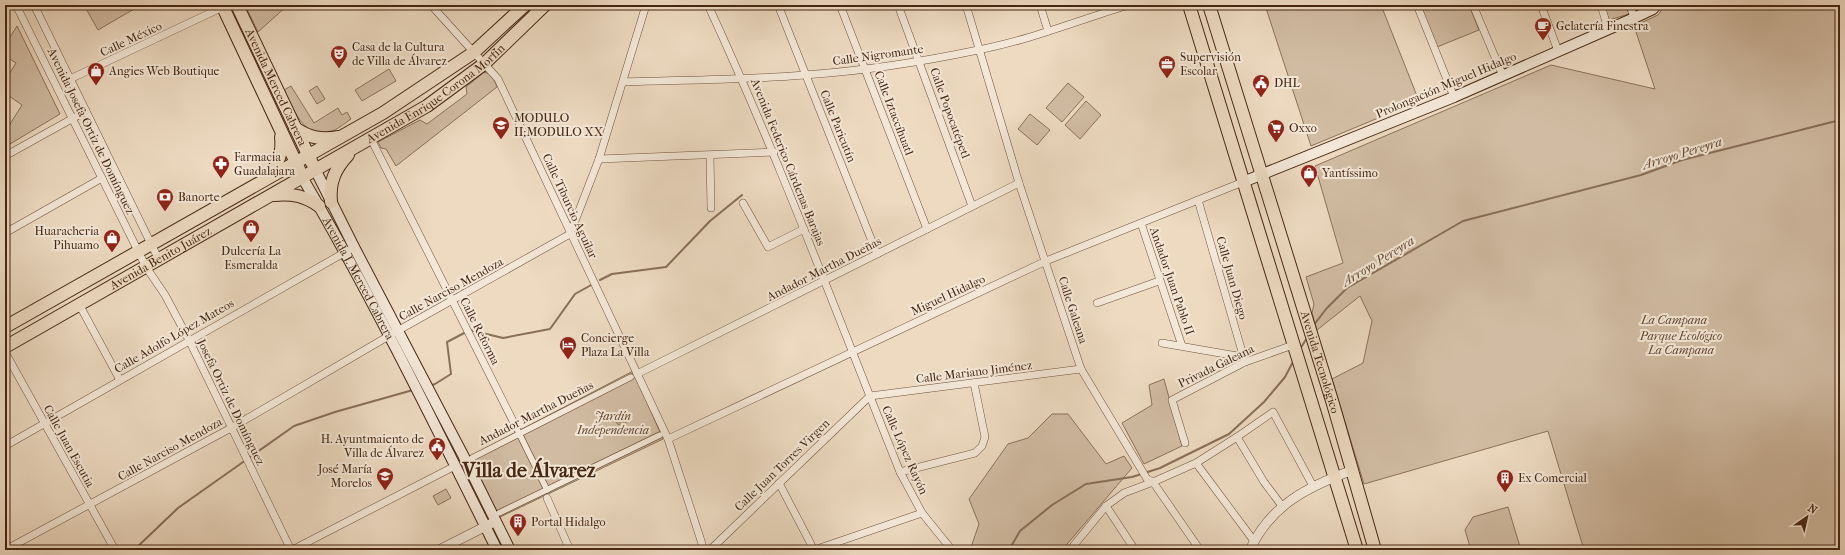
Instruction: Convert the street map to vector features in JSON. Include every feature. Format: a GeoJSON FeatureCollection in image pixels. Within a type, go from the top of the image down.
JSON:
{"type":"FeatureCollection","features":[{"type":"Feature","properties":{"kind":"main road","name":"Avenida Merced Cabrera"},"geometry":{"type":"LineString","coordinates":[[237,5],[315,169]]}},
{"type":"Feature","properties":{"kind":"main road","name":"Avenida Enrique Corona Morfín"},"geometry":{"type":"LineString","coordinates":[[309,156],[346,136],[474,54],[525,5]]}},
{"type":"Feature","properties":{"kind":"main road","name":"Avenida Enrique Corona Morfín"},"geometry":{"type":"LineString","coordinates":[[315,169],[371,139],[427,106],[484,64],[545,5]]}},
{"type":"Feature","properties":{"kind":"main road","name":"Avenida Tecnológico"},"geometry":{"type":"LineString","coordinates":[[1189,5],[1333,477],[1357,550]]}},
{"type":"Feature","properties":{"kind":"main road","name":"Avenida Tecnológico"},"geometry":{"type":"LineString","coordinates":[[1209,5],[1353,470],[1375,550]]}},
{"type":"Feature","properties":{"kind":"main road","name":"Avenida J. Merced Cabrera"},"geometry":{"type":"LineString","coordinates":[[223,6],[302,177],[325,204],[354,247],[498,517],[510,550]]}},
{"type":"Feature","properties":{"kind":"main road","name":"Prolongación Miguel Hidalgo"},"geometry":{"type":"LineString","coordinates":[[1243,182],[1454,97],[1634,18],[1654,6]]}},
{"type":"Feature","properties":{"kind":"main road"},"geometry":{"type":"LineString","coordinates":[[295,128],[314,138],[326,139],[346,136]]}},
{"type":"Feature","properties":{"kind":"main road"},"geometry":{"type":"LineString","coordinates":[[268,178],[278,164],[282,152],[280,132]]}},
{"type":"Feature","properties":{"kind":"main road"},"geometry":{"type":"LineString","coordinates":[[273,195],[298,195],[325,204],[333,176],[339,164],[354,148]]}},
{"type":"Feature","properties":{"kind":"main road","name":"Avenida Benito Juárez"},"geometry":{"type":"LineString","coordinates":[[5,327],[309,156]]}},
{"type":"Feature","properties":{"kind":"main road","name":"Avenida J. Merced Cabrera"},"geometry":{"type":"LineString","coordinates":[[315,169],[325,204],[344,252],[417,390],[497,550]]}},
{"type":"Feature","properties":{"kind":"main road","name":"Avenida Benito Juárez"},"geometry":{"type":"LineString","coordinates":[[5,347],[80,306],[273,195],[315,169]]}},
{"type":"Feature","properties":{"kind":"main road"},"geometry":{"type":"LineString","coordinates":[[417,390],[427,386]]}},
{"type":"Feature","properties":{"kind":"street","name":"Avenida Josefa Ortiz de Domínguez"},"geometry":{"type":"LineString","coordinates":[[16,5],[146,267]]}},
{"type":"Feature","properties":{"kind":"street","name":"Avenida Josefa Ortiz de Domínguez"},"geometry":{"type":"LineString","coordinates":[[34,5],[159,260]]}},
{"type":"Feature","properties":{"kind":"street","name":"Calle Tiburcio Aguilar"},"geometry":{"type":"LineString","coordinates":[[431,5],[498,79],[634,375],[664,435],[704,550]]}},
{"type":"Feature","properties":{"kind":"street"},"geometry":{"type":"LineString","coordinates":[[570,234],[599,159],[646,5]]}},
{"type":"Feature","properties":{"kind":"street","name":"Avenida Federico Cárdenas Barajas"},"geometry":{"type":"LineString","coordinates":[[708,5],[774,152],[870,396]]}},
{"type":"Feature","properties":{"kind":"street","name":"Calle Paricutín"},"geometry":{"type":"LineString","coordinates":[[778,5],[877,254]]}},
{"type":"Feature","properties":{"kind":"street","name":"Calle Iztaccíhuatl"},"geometry":{"type":"LineString","coordinates":[[840,5],[927,229]]}},
{"type":"Feature","properties":{"kind":"street","name":"Calle Popocatépetl"},"geometry":{"type":"LineString","coordinates":[[898,5],[972,206]]}},
{"type":"Feature","properties":{"kind":"street","name":"Calle Galeana"},"geometry":{"type":"LineString","coordinates":[[966,5],[1020,183],[1081,370],[1136,462],[1200,550]]}},
{"type":"Feature","properties":{"kind":"street"},"geometry":{"type":"LineString","coordinates":[[1040,5],[1048,31]]}},
{"type":"Feature","properties":{"kind":"street","name":"Calle Nigromante"},"geometry":{"type":"LineString","coordinates":[[623,82],[742,79],[806,75],[919,61],[980,50],[1048,31],[1112,7],[1129,5]]}},
{"type":"Feature","properties":{"kind":"street"},"geometry":{"type":"LineString","coordinates":[[1417,5],[1454,97]]}},
{"type":"Feature","properties":{"kind":"street"},"geometry":{"type":"LineString","coordinates":[[1473,5],[1503,76]]}},
{"type":"Feature","properties":{"kind":"street"},"geometry":{"type":"LineString","coordinates":[[1541,5],[1558,51]]}},
{"type":"Feature","properties":{"kind":"street"},"geometry":{"type":"LineString","coordinates":[[1601,5],[1608,29]]}},
{"type":"Feature","properties":{"kind":"street"},"geometry":{"type":"LineString","coordinates":[[1630,5],[1634,18]]}},
{"type":"Feature","properties":{"kind":"street","name":"Calle México"},"geometry":{"type":"LineString","coordinates":[[70,79],[223,6]]}},
{"type":"Feature","properties":{"kind":"street"},"geometry":{"type":"LineString","coordinates":[[5,156],[86,111]]}},
{"type":"Feature","properties":{"kind":"street","name":"Calle Reforma"},"geometry":{"type":"LineString","coordinates":[[371,139],[547,490]]}},
{"type":"Feature","properties":{"kind":"street"},"geometry":{"type":"LineString","coordinates":[[599,159],[710,156],[774,152]]}},
{"type":"Feature","properties":{"kind":"street"},"geometry":{"type":"LineString","coordinates":[[710,156],[711,208]]}},
{"type":"Feature","properties":{"kind":"street"},"geometry":{"type":"LineString","coordinates":[[5,233],[102,178]]}},
{"type":"Feature","properties":{"kind":"street","name":"Miguel Hidalgo"},"geometry":{"type":"LineString","coordinates":[[664,435],[852,352],[1046,261],[1243,182]]}},
{"type":"Feature","properties":{"kind":"street","name":"Andador Martha Dueñas"},"geometry":{"type":"LineString","coordinates":[[472,458],[634,375],[1020,183]]}},
{"type":"Feature","properties":{"kind":"street","name":"Calle Juan Diego"},"geometry":{"type":"LineString","coordinates":[[1198,200],[1244,360]]}},
{"type":"Feature","properties":{"kind":"street"},"geometry":{"type":"LineString","coordinates":[[743,203],[768,247],[804,229]]}},
{"type":"Feature","properties":{"kind":"street","name":"Andador Juan Pablo II"},"geometry":{"type":"LineString","coordinates":[[1141,223],[1159,281],[1182,346]]}},
{"type":"Feature","properties":{"kind":"street","name":"Calle Narciso Mendoza"},"geometry":{"type":"LineString","coordinates":[[5,550],[231,428],[399,330],[570,234]]}},
{"type":"Feature","properties":{"kind":"street","name":"Calle Adolfo López Mateos"},"geometry":{"type":"LineString","coordinates":[[5,446],[45,425],[189,340],[354,247]]}},
{"type":"Feature","properties":{"kind":"street","name":"Josefa Ortiz de Domínguez"},"geometry":{"type":"LineString","coordinates":[[146,267],[165,294],[189,340],[244,455],[292,550]]}},
{"type":"Feature","properties":{"kind":"street"},"geometry":{"type":"LineString","coordinates":[[1097,303],[1159,281]]}},
{"type":"Feature","properties":{"kind":"street"},"geometry":{"type":"LineString","coordinates":[[80,306],[120,380]]}},
{"type":"Feature","properties":{"kind":"street"},"geometry":{"type":"LineString","coordinates":[[1162,343],[1244,360]]}},
{"type":"Feature","properties":{"kind":"street","name":"Privada Galeana"},"geometry":{"type":"LineString","coordinates":[[1185,443],[1172,400],[1244,360],[1293,347]]}},
{"type":"Feature","properties":{"kind":"street","name":"Calle Juan Escutia"},"geometry":{"type":"LineString","coordinates":[[5,352],[114,550]]}},
{"type":"Feature","properties":{"kind":"street","name":"Calle Mariano Jiménez"},"geometry":{"type":"LineString","coordinates":[[870,396],[1081,370]]}},
{"type":"Feature","properties":{"kind":"street"},"geometry":{"type":"LineString","coordinates":[[900,472],[975,452],[982,446],[985,437],[974,383]]}},
{"type":"Feature","properties":{"kind":"street","name":"Calle López Rayón"},"geometry":{"type":"LineString","coordinates":[[870,396],[900,472],[922,513],[952,550]]}},
{"type":"Feature","properties":{"kind":"street","name":"Calle Juan Torres Virgen"},"geometry":{"type":"LineString","coordinates":[[710,550],[870,396]]}},
{"type":"Feature","properties":{"kind":"street"},"geometry":{"type":"LineString","coordinates":[[1073,549],[1106,506],[1124,493],[1196,463],[1273,412],[1313,486]]}},
{"type":"Feature","properties":{"kind":"street"},"geometry":{"type":"LineString","coordinates":[[439,550],[486,526],[498,517],[547,490],[664,435]]}},
{"type":"Feature","properties":{"kind":"street"},"geometry":{"type":"LineString","coordinates":[[1237,437],[1264,482],[1282,506]]}},
{"type":"Feature","properties":{"kind":"street"},"geometry":{"type":"LineString","coordinates":[[1196,463],[1254,541]]}},
{"type":"Feature","properties":{"kind":"street"},"geometry":{"type":"LineString","coordinates":[[292,550],[455,466]]}},
{"type":"Feature","properties":{"kind":"street"},"geometry":{"type":"LineString","coordinates":[[1250,550],[1254,541],[1267,522],[1282,506],[1313,486],[1353,470]]}},
{"type":"Feature","properties":{"kind":"street"},"geometry":{"type":"LineString","coordinates":[[779,483],[814,550],[922,513]]}},
{"type":"Feature","properties":{"kind":"street"},"geometry":{"type":"LineString","coordinates":[[547,498],[570,550]]}},
{"type":"Feature","properties":{"kind":"street"},"geometry":{"type":"LineString","coordinates":[[1106,506],[1135,550]]}},
{"type":"Feature","properties":{"kind":"green space"},"geometry":{"type":"Polygon","coordinates":[[[84,5],[141,5],[98,30],[84,5]]]}},
{"type":"Feature","properties":{"kind":"green space"},"geometry":{"type":"Polygon","coordinates":[[[245,5],[288,5],[258,32],[245,5]]]}},
{"type":"Feature","properties":{"kind":"green space"},"geometry":{"type":"Polygon","coordinates":[[[1265,5],[1381,5],[1419,101],[1311,146],[1265,5]]]}},
{"type":"Feature","properties":{"kind":"green space"},"geometry":{"type":"Polygon","coordinates":[[[1420,5],[1469,5],[1479,30],[1437,47],[1420,5]]]}},
{"type":"Feature","properties":{"kind":"green space"},"geometry":{"type":"Polygon","coordinates":[[[1604,5],[1626,5],[1629,14],[1609,20],[1604,5]]]}},
{"type":"Feature","properties":{"kind":"green space","name":"Parque Ecológico La Campana"},"geometry":{"type":"Polygon","coordinates":[[[1665,5],[1840,5],[1840,550],[1584,550],[1548,431],[1364,484],[1332,379],[1363,363],[1372,321],[1360,296],[1317,330],[1312,313],[1314,304],[1306,277],[1343,263],[1315,166],[1551,65],[1655,89],[1634,26],[1658,15],[1665,5]]]}},
{"type":"Feature","properties":{"kind":"green space"},"geometry":{"type":"Polygon","coordinates":[[[17,26],[60,114],[5,147],[5,132],[22,105],[5,93],[5,81],[16,63],[5,56],[5,45],[17,26]]]}},
{"type":"Feature","properties":{"kind":"green space"},"geometry":{"type":"Polygon","coordinates":[[[389,69],[396,81],[362,101],[355,90],[389,69]]]}},
{"type":"Feature","properties":{"kind":"green space"},"geometry":{"type":"Polygon","coordinates":[[[484,72],[492,75],[497,87],[396,166],[386,149],[381,148],[378,142],[420,120],[427,124],[467,94],[466,87],[484,72]]]}},
{"type":"Feature","properties":{"kind":"green space"},"geometry":{"type":"Polygon","coordinates":[[[1068,83],[1084,97],[1062,122],[1046,108],[1068,83]]]}},
{"type":"Feature","properties":{"kind":"green space"},"geometry":{"type":"Polygon","coordinates":[[[291,86],[314,123],[338,108],[342,115],[347,112],[351,119],[330,132],[321,133],[313,131],[306,127],[300,120],[291,105],[284,90],[291,86]]]}},
{"type":"Feature","properties":{"kind":"green space"},"geometry":{"type":"Polygon","coordinates":[[[317,86],[325,99],[317,104],[309,91],[317,86]]]}},
{"type":"Feature","properties":{"kind":"green space"},"geometry":{"type":"Polygon","coordinates":[[[1086,101],[1101,115],[1080,139],[1065,125],[1086,101]]]}},
{"type":"Feature","properties":{"kind":"green space"},"geometry":{"type":"Polygon","coordinates":[[[1030,114],[1050,130],[1037,145],[1018,129],[1030,114]]]}},
{"type":"Feature","properties":{"kind":"green space","name":"Jardín Independencia"},"geometry":{"type":"Polygon","coordinates":[[[633,371],[663,439],[498,518],[467,458],[633,371]]]}},
{"type":"Feature","properties":{"kind":"green space"},"geometry":{"type":"Polygon","coordinates":[[[1164,379],[1182,446],[1144,464],[1122,423],[1152,405],[1149,385],[1164,379]]]}},
{"type":"Feature","properties":{"kind":"green space"},"geometry":{"type":"Polygon","coordinates":[[[1052,414],[1068,414],[1106,464],[1124,456],[1132,468],[1062,550],[970,550],[979,524],[969,499],[1008,444],[1028,438],[1052,414]]]}},
{"type":"Feature","properties":{"kind":"green space"},"geometry":{"type":"Polygon","coordinates":[[[446,489],[451,498],[438,505],[433,496],[446,489]]]}},
{"type":"Feature","properties":{"kind":"green space"},"geometry":{"type":"Polygon","coordinates":[[[1508,507],[1521,550],[1471,550],[1465,530],[1473,517],[1508,507]]]}},
{"type":"Feature","properties":{"kind":"shaded area"},"geometry":{"type":"Polygon","coordinates":[[[619,413],[623,413],[627,419],[623,425],[619,425],[615,421],[615,417],[619,413]]]}},
{"type":"Feature","properties":{"kind":"waterway","name":"Arroyo Pereyra"},"geometry":{"type":"LineString","coordinates":[[1314,325],[1326,309],[1347,288],[1463,221],[1641,175],[1682,160],[1840,120]]}},
{"type":"Feature","properties":{"kind":"waterway"},"geometry":{"type":"LineString","coordinates":[[600,280],[612,274],[666,267],[710,221],[742,195]]}},
{"type":"Feature","properties":{"kind":"waterway"},"geometry":{"type":"LineString","coordinates":[[429,386],[451,374],[447,342],[470,330],[503,338],[550,329],[575,294],[593,284]]}},
{"type":"Feature","properties":{"kind":"waterway","name":"Arroyo Pereyra"},"geometry":{"type":"LineString","coordinates":[[1300,349],[1307,338]]}},
{"type":"Feature","properties":{"kind":"waterway","name":"Arroyo Pereyra"},"geometry":{"type":"LineString","coordinates":[[1009,550],[1020,531],[1052,505],[1086,484],[1132,477],[1160,468],[1229,434],[1264,402],[1285,377],[1294,360]]}},
{"type":"Feature","properties":{"kind":"waterway"},"geometry":{"type":"LineString","coordinates":[[134,550],[178,508],[294,426],[335,412],[413,390]]}},
{"type":"Feature","properties":{"kind":"place","name":"Gelatería Finestra"},"geometry":{"type":"Point","coordinates":[1543,41]}},
{"type":"Feature","properties":{"kind":"place","name":"Casa de la Cultura de Villa de Álvarez"},"geometry":{"type":"Point","coordinates":[339,69]}},
{"type":"Feature","properties":{"kind":"place","name":"Supervisión Escolar"},"geometry":{"type":"Point","coordinates":[1167,79]}},
{"type":"Feature","properties":{"kind":"place","name":"Angies Web Boutique"},"geometry":{"type":"Point","coordinates":[96,86]}},
{"type":"Feature","properties":{"kind":"place","name":"DHL"},"geometry":{"type":"Point","coordinates":[1261,98]}},
{"type":"Feature","properties":{"kind":"place","name":"MODULO II;MODULO XX"},"geometry":{"type":"Point","coordinates":[501,140]}},
{"type":"Feature","properties":{"kind":"place","name":"Oxxo"},"geometry":{"type":"Point","coordinates":[1276,143]}},
{"type":"Feature","properties":{"kind":"place","name":"Farmacia Guadalajara"},"geometry":{"type":"Point","coordinates":[221,179]}},
{"type":"Feature","properties":{"kind":"place","name":"Yantíssimo"},"geometry":{"type":"Point","coordinates":[1309,188]}},
{"type":"Feature","properties":{"kind":"place","name":"Banorte"},"geometry":{"type":"Point","coordinates":[165,212]}},
{"type":"Feature","properties":{"kind":"place","name":"Dulcería La Esmeralda"},"geometry":{"type":"Point","coordinates":[251,243]}},
{"type":"Feature","properties":{"kind":"place","name":"Huaracheria Pihuamo"},"geometry":{"type":"Point","coordinates":[112,253]}},
{"type":"Feature","properties":{"kind":"place","name":"Concierge Plaza La Villa"},"geometry":{"type":"Point","coordinates":[568,360]}},
{"type":"Feature","properties":{"kind":"place","name":"H. Ayuntmaiento de Villa de Álvarez"},"geometry":{"type":"Point","coordinates":[437,461]}},
{"type":"Feature","properties":{"kind":"place","name":"José María Morelos"},"geometry":{"type":"Point","coordinates":[385,491]}},
{"type":"Feature","properties":{"kind":"place","name":"Ex Comercial"},"geometry":{"type":"Point","coordinates":[1505,493]}},
{"type":"Feature","properties":{"kind":"place","name":"Portal Hidalgo"},"geometry":{"type":"Point","coordinates":[518,537]}},
{"type":"Feature","properties":{"kind":"district","name":"Villa de Álvarez"},"geometry":{"type":"Point","coordinates":[529,470]}},
{"type":"Feature","properties":{"kind":"park label","name":"La Campana"},"geometry":{"type":"Point","coordinates":[1674,320]}}]}
